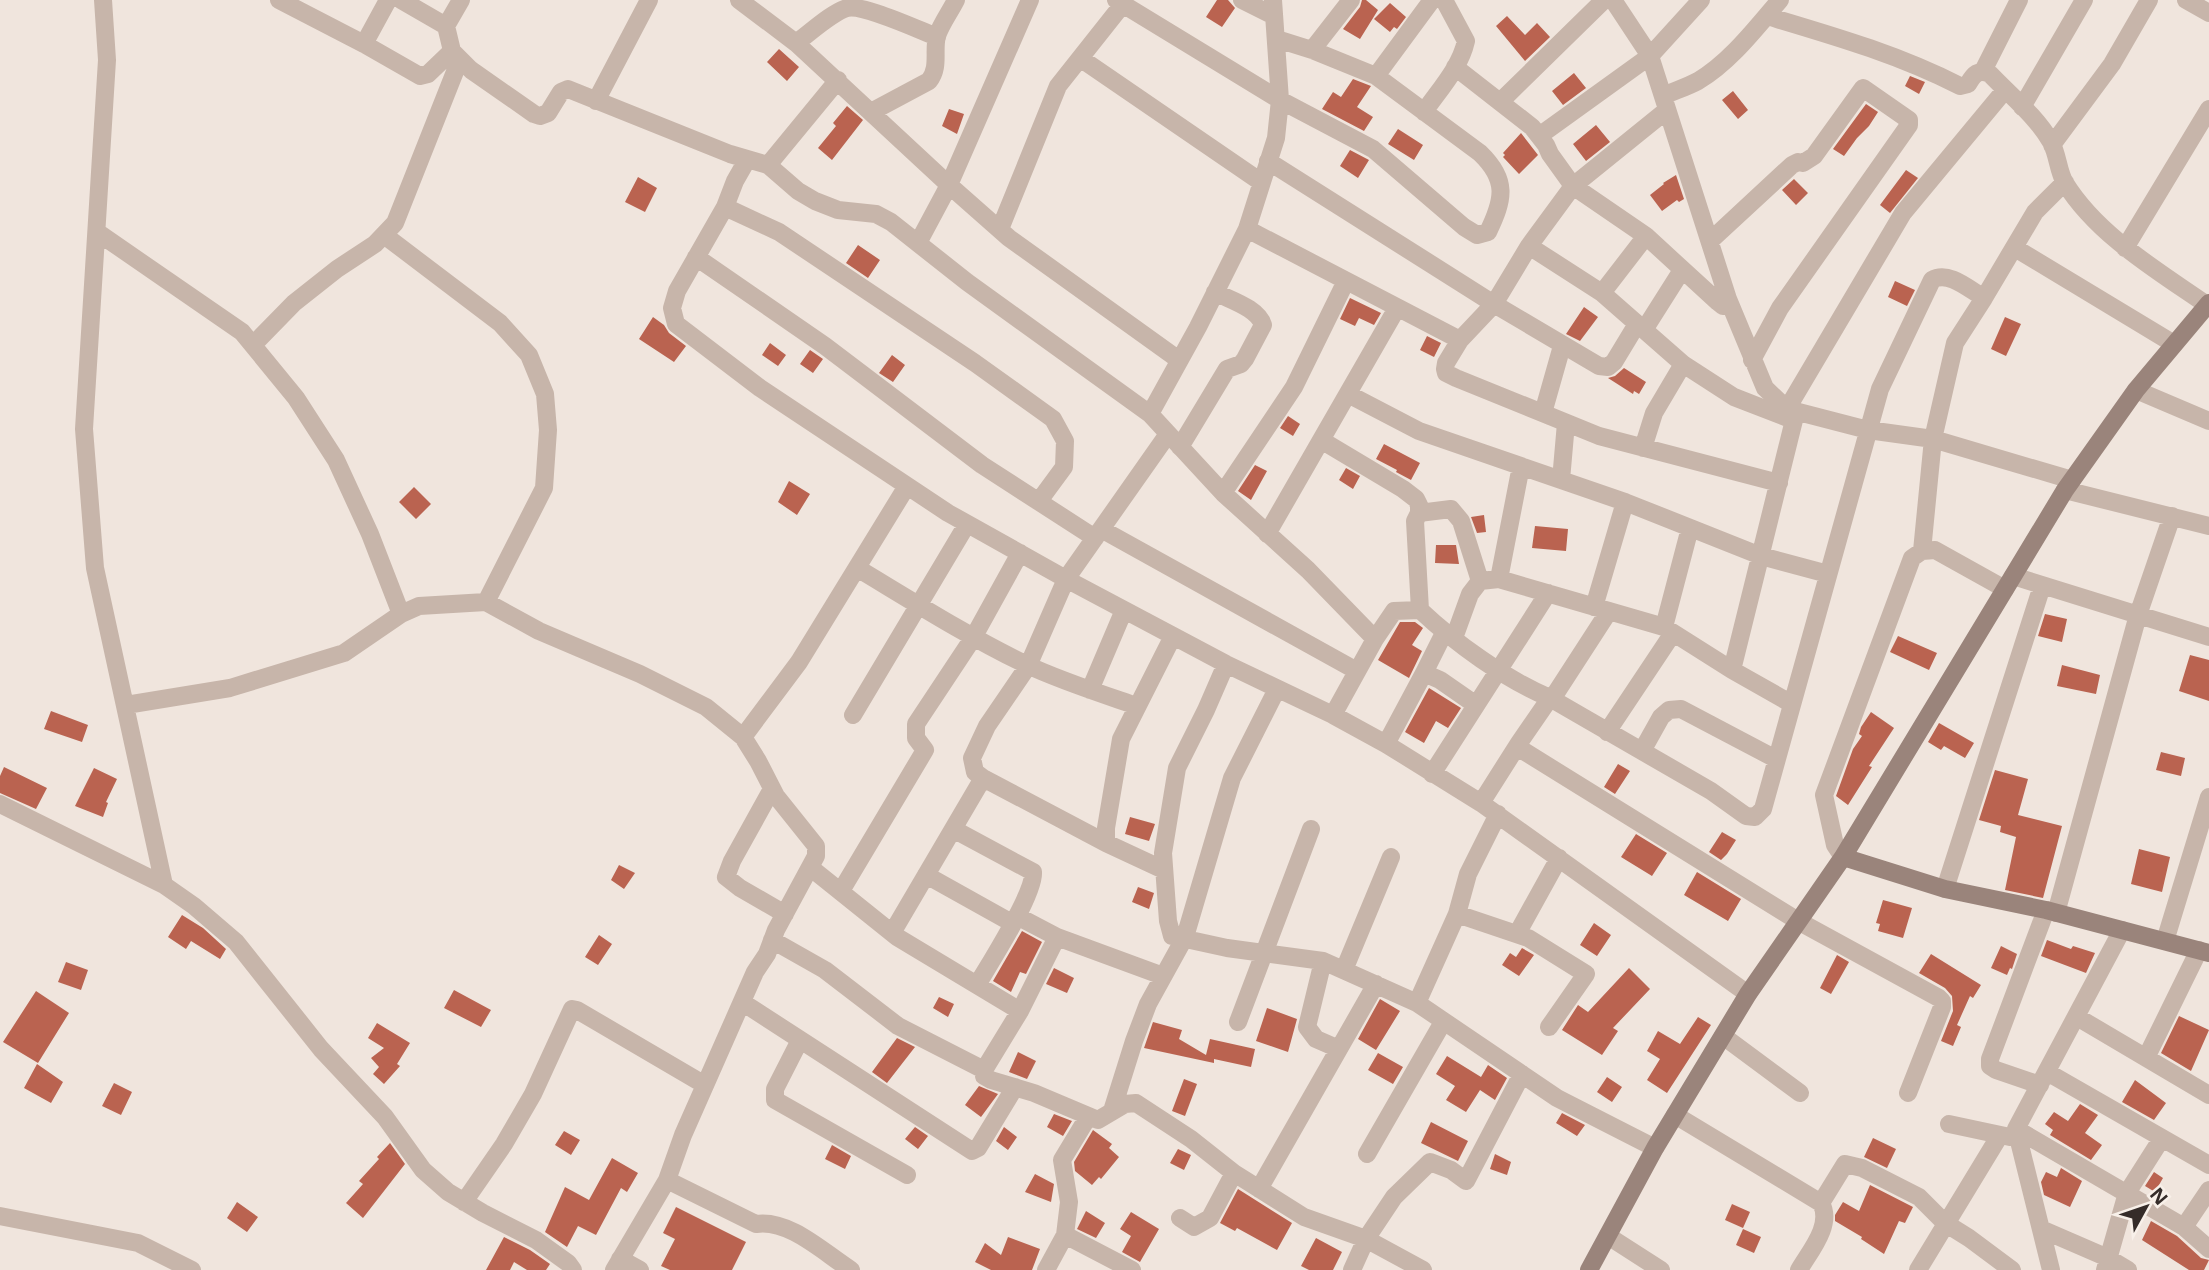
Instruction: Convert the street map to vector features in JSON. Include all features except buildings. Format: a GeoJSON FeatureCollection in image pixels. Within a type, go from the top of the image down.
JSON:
{"type":"FeatureCollection","features":[{"type":"Feature","properties":{"kind":"street"},"geometry":{"type":"LineString","coordinates":[[103,0],[107,60],[84,429],[86,475],[95,568],[164,886]]}},
{"type":"Feature","properties":{"kind":"street"},"geometry":{"type":"LineString","coordinates":[[279,0],[420,76],[428,74],[456,55]]}},
{"type":"Feature","properties":{"kind":"street"},"geometry":{"type":"LineString","coordinates":[[364,44],[388,0]]}},
{"type":"Feature","properties":{"kind":"street"},"geometry":{"type":"LineString","coordinates":[[401,0],[446,26],[456,55],[471,70],[534,114],[540,116],[548,113],[565,89],[747,160],[768,165],[798,191],[815,201],[838,210],[876,214],[891,222],[967,282],[1150,414],[1223,493],[1308,570],[1375,639]]}},
{"type":"Feature","properties":{"kind":"street"},"geometry":{"type":"LineString","coordinates":[[446,26],[461,0]]}},
{"type":"Feature","properties":{"kind":"street"},"geometry":{"type":"LineString","coordinates":[[739,0],[760,6],[948,185],[1000,229],[1179,360]]}},
{"type":"Feature","properties":{"kind":"street"},"geometry":{"type":"LineString","coordinates":[[871,112],[929,80],[934,72],[937,37],[956,0]]}},
{"type":"Feature","properties":{"kind":"street"},"geometry":{"type":"LineString","coordinates":[[918,243],[948,185],[1030,0]]}},
{"type":"Feature","properties":{"kind":"street"},"geometry":{"type":"LineString","coordinates":[[1150,414],[1247,229],[1276,138],[1280,100],[1273,8],[1242,0]]}},
{"type":"Feature","properties":{"kind":"street"},"geometry":{"type":"LineString","coordinates":[[1312,50],[1351,0]]}},
{"type":"Feature","properties":{"kind":"street"},"geometry":{"type":"LineString","coordinates":[[1376,76],[1432,0]]}},
{"type":"Feature","properties":{"kind":"street"},"geometry":{"type":"LineString","coordinates":[[1424,112],[1464,52],[1466,41],[1444,0]]}},
{"type":"Feature","properties":{"kind":"street"},"geometry":{"type":"LineString","coordinates":[[1500,102],[1604,0]]}},
{"type":"Feature","properties":{"kind":"street"},"geometry":{"type":"LineString","coordinates":[[1613,0],[1650,56],[1728,299],[1752,360],[1765,388],[1792,414]]}},
{"type":"Feature","properties":{"kind":"street"},"geometry":{"type":"LineString","coordinates":[[1539,136],[1650,56],[1701,0]]}},
{"type":"Feature","properties":{"kind":"street"},"geometry":{"type":"LineString","coordinates":[[1779,483],[1599,436],[1446,373],[1444,369],[1460,340],[1493,304],[1529,246],[1573,186],[1665,103],[1699,80],[1745,41],[1780,0]]}},
{"type":"Feature","properties":{"kind":"street"},"geometry":{"type":"LineString","coordinates":[[1983,71],[2019,0]]}},
{"type":"Feature","properties":{"kind":"street"},"geometry":{"type":"LineString","coordinates":[[2022,107],[2084,0]]}},
{"type":"Feature","properties":{"kind":"street"},"geometry":{"type":"LineString","coordinates":[[2052,145],[2112,64],[2149,0]]}},
{"type":"Feature","properties":{"kind":"street"},"geometry":{"type":"LineString","coordinates":[[2186,0],[2209,13]]}},
{"type":"Feature","properties":{"kind":"street"},"geometry":{"type":"LineString","coordinates":[[596,101],[645,1]]}},
{"type":"Feature","properties":{"kind":"street"},"geometry":{"type":"LineString","coordinates":[[1000,229],[1058,86],[1120,2],[1280,100],[1373,149],[1464,228],[1477,235],[1488,232],[1497,213],[1501,183],[1490,163],[1480,153],[1376,76],[1277,39]]}},
{"type":"Feature","properties":{"kind":"street"},"geometry":{"type":"LineString","coordinates":[[796,43],[840,11],[850,7],[871,12],[937,37]]}},
{"type":"Feature","properties":{"kind":"street"},"geometry":{"type":"LineString","coordinates":[[1589,1270],[1655,1148],[1748,994],[1843,857],[2068,485],[2136,390],[2208,304],[2125,248],[2089,212],[2064,182],[2052,145],[2040,126],[1990,74],[1983,71],[1974,74],[1968,84],[1960,86],[1879,50],[1767,16]]}},
{"type":"Feature","properties":{"kind":"street"},"geometry":{"type":"LineString","coordinates":[[253,345],[294,303],[337,269],[375,244],[395,223],[456,55]]}},
{"type":"Feature","properties":{"kind":"street"},"geometry":{"type":"LineString","coordinates":[[1080,58],[1261,182]]}},
{"type":"Feature","properties":{"kind":"street"},"geometry":{"type":"LineString","coordinates":[[1455,67],[1532,127],[1573,186],[1646,236],[1718,303],[1723,306],[1728,299]]}},
{"type":"Feature","properties":{"kind":"street"},"geometry":{"type":"LineString","coordinates":[[768,165],[838,80]]}},
{"type":"Feature","properties":{"kind":"street"},"geometry":{"type":"LineString","coordinates":[[1710,241],[1792,165],[1803,163],[1814,156],[1863,88],[1909,120],[1909,125],[1780,308],[1752,360]]}},
{"type":"Feature","properties":{"kind":"street"},"geometry":{"type":"LineString","coordinates":[[1732,670],[1779,483],[1792,414],[1903,213],[2006,90]]}},
{"type":"Feature","properties":{"kind":"street"},"geometry":{"type":"LineString","coordinates":[[2125,248],[2209,109]]}},
{"type":"Feature","properties":{"kind":"street"},"geometry":{"type":"LineString","coordinates":[[747,160],[725,207],[677,291],[672,309],[677,324],[760,388],[967,524],[1226,664],[1333,715],[1386,744],[1498,814],[1748,994]]}},
{"type":"Feature","properties":{"kind":"street"},"geometry":{"type":"LineString","coordinates":[[1268,161],[1493,304],[1599,366],[1608,367],[1614,362],[1682,270]]}},
{"type":"Feature","properties":{"kind":"street"},"geometry":{"type":"LineString","coordinates":[[1922,551],[1933,439],[1955,343],[2035,212],[2064,182]]}},
{"type":"Feature","properties":{"kind":"street"},"geometry":{"type":"LineString","coordinates":[[725,207],[779,233],[975,363],[1052,419],[1065,442],[1064,467],[1039,501]]}},
{"type":"Feature","properties":{"kind":"street"},"geometry":{"type":"LineString","coordinates":[[1247,229],[1460,340]]}},
{"type":"Feature","properties":{"kind":"street"},"geometry":{"type":"LineString","coordinates":[[97,232],[242,332],[296,398],[336,460],[370,534],[401,614]]}},
{"type":"Feature","properties":{"kind":"street"},"geometry":{"type":"LineString","coordinates":[[383,235],[500,323],[529,355],[545,394],[548,430],[544,488],[486,602]]}},
{"type":"Feature","properties":{"kind":"street"},"geometry":{"type":"LineString","coordinates":[[1602,293],[1646,236]]}},
{"type":"Feature","properties":{"kind":"street"},"geometry":{"type":"LineString","coordinates":[[1529,246],[1602,293],[1683,364],[1734,397],[1792,414],[1868,430],[1933,439],[2068,485],[2209,526]]}},
{"type":"Feature","properties":{"kind":"street"},"geometry":{"type":"LineString","coordinates":[[2015,248],[2174,344]]}},
{"type":"Feature","properties":{"kind":"street"},"geometry":{"type":"LineString","coordinates":[[696,257],[825,345],[982,465],[1039,501],[1357,671]]}},
{"type":"Feature","properties":{"kind":"street"},"geometry":{"type":"LineString","coordinates":[[1333,715],[1375,639],[1394,611],[1420,610],[1449,636],[1523,687],[1551,698],[1711,791],[1746,816],[1755,817],[1763,809],[1880,389],[1931,280],[1946,276],[1984,298]]}},
{"type":"Feature","properties":{"kind":"street"},"geometry":{"type":"LineString","coordinates":[[1223,493],[1294,387],[1346,281]]}},
{"type":"Feature","properties":{"kind":"street"},"geometry":{"type":"LineString","coordinates":[[1164,870],[1106,843],[983,778],[975,772],[972,758],[987,726],[1028,666],[1066,579],[1098,533],[1174,440],[1227,369],[1241,364],[1264,325],[1256,313],[1215,292]]}},
{"type":"Feature","properties":{"kind":"street"},"geometry":{"type":"LineString","coordinates":[[1267,534],[1397,308]]}},
{"type":"Feature","properties":{"kind":"street"},"geometry":{"type":"LineString","coordinates":[[1543,413],[1562,346]]}},
{"type":"Feature","properties":{"kind":"street"},"geometry":{"type":"LineString","coordinates":[[1643,447],[1654,413],[1683,364]]}},
{"type":"Feature","properties":{"kind":"street"},"geometry":{"type":"LineString","coordinates":[[2136,390],[2209,421]]}},
{"type":"Feature","properties":{"kind":"street"},"geometry":{"type":"LineString","coordinates":[[1348,394],[1419,431],[1625,502],[1760,555],[1828,574]]}},
{"type":"Feature","properties":{"kind":"street"},"geometry":{"type":"LineString","coordinates":[[1562,480],[1566,423]]}},
{"type":"Feature","properties":{"kind":"street"},"geometry":{"type":"LineString","coordinates":[[1321,440],[1416,499],[1419,505],[1415,521],[1420,610]]}},
{"type":"Feature","properties":{"kind":"street"},"geometry":{"type":"LineString","coordinates":[[1499,579],[1521,466]]}},
{"type":"Feature","properties":{"kind":"street"},"geometry":{"type":"LineString","coordinates":[[743,737],[799,662],[907,486]]}},
{"type":"Feature","properties":{"kind":"street"},"geometry":{"type":"LineString","coordinates":[[1480,803],[1551,698],[1602,609],[1625,502]]}},
{"type":"Feature","properties":{"kind":"street"},"geometry":{"type":"LineString","coordinates":[[1419,513],[1451,509],[1461,521],[1480,581]]}},
{"type":"Feature","properties":{"kind":"street"},"geometry":{"type":"LineString","coordinates":[[2172,516],[2138,615],[2051,911],[1990,1059],[1990,1066],[1996,1070],[2044,1079],[2162,1138],[2209,1165]]}},
{"type":"Feature","properties":{"kind":"street"},"geometry":{"type":"LineString","coordinates":[[853,715],[967,524]]}},
{"type":"Feature","properties":{"kind":"street"},"geometry":{"type":"LineString","coordinates":[[1607,732],[1668,630],[1690,528]]}},
{"type":"Feature","properties":{"kind":"street"},"geometry":{"type":"LineString","coordinates":[[2146,1058],[2204,952],[2051,911],[1945,889],[1843,857],[1835,845],[1824,795],[1912,558],[1922,551],[1935,550],[2009,582],[2042,586],[2209,636]]}},
{"type":"Feature","properties":{"kind":"street"},"geometry":{"type":"LineString","coordinates":[[841,891],[925,750],[916,738],[916,724],[973,638],[1020,553]]}},
{"type":"Feature","properties":{"kind":"street"},"geometry":{"type":"LineString","coordinates":[[857,568],[973,638],[1028,666],[1137,706]]}},
{"type":"Feature","properties":{"kind":"street"},"geometry":{"type":"LineString","coordinates":[[1386,744],[1424,673],[1449,636],[1470,594],[1480,581],[1499,579],[1668,630],[1792,704]]}},
{"type":"Feature","properties":{"kind":"street"},"geometry":{"type":"LineString","coordinates":[[1945,889],[2042,586]]}},
{"type":"Feature","properties":{"kind":"street"},"geometry":{"type":"LineString","coordinates":[[1432,774],[1548,593]]}},
{"type":"Feature","properties":{"kind":"street"},"geometry":{"type":"LineString","coordinates":[[126,705],[230,688],[344,653],[401,614],[419,607],[486,602],[539,631],[640,674],[706,707],[743,737],[772,789],[816,846],[816,856],[767,954],[755,972],[682,1135],[667,1180],[617,1265],[640,1270]]}},
{"type":"Feature","properties":{"kind":"street"},"geometry":{"type":"LineString","coordinates":[[1090,690],[1124,610]]}},
{"type":"Feature","properties":{"kind":"street"},"geometry":{"type":"LineString","coordinates":[[1106,843],[1106,828],[1121,739],[1173,636]]}},
{"type":"Feature","properties":{"kind":"street"},"geometry":{"type":"LineString","coordinates":[[1226,664],[1177,768],[1163,853],[1168,921],[1172,936],[1227,948],[1323,961],[1376,984],[1417,1003],[1557,1098],[1655,1148]]}},
{"type":"Feature","properties":{"kind":"street"},"geometry":{"type":"LineString","coordinates":[[1424,673],[1440,680],[1476,705]]}},
{"type":"Feature","properties":{"kind":"street"},"geometry":{"type":"LineString","coordinates":[[1112,1111],[1148,1004],[1185,937],[1232,778],[1277,689]]}},
{"type":"Feature","properties":{"kind":"street"},"geometry":{"type":"LineString","coordinates":[[1642,751],[1661,717],[1669,710],[1681,709],[1776,759]]}},
{"type":"Feature","properties":{"kind":"street"},"geometry":{"type":"LineString","coordinates":[[1520,743],[1522,750],[1798,921],[1939,998],[1942,1007],[1908,1093]]}},
{"type":"Feature","properties":{"kind":"street"},"geometry":{"type":"LineString","coordinates":[[892,933],[983,778]]}},
{"type":"Feature","properties":{"kind":"street"},"geometry":{"type":"LineString","coordinates":[[772,789],[726,877],[785,914]]}},
{"type":"Feature","properties":{"kind":"street"},"geometry":{"type":"LineString","coordinates":[[2165,941],[2203,840],[2209,797]]}},
{"type":"Feature","properties":{"kind":"street"},"geometry":{"type":"LineString","coordinates":[[0,804],[164,886],[194,906],[236,942],[321,1049],[385,1117],[423,1170],[448,1192],[536,1240],[568,1263],[573,1270]]}},
{"type":"Feature","properties":{"kind":"street"},"geometry":{"type":"LineString","coordinates":[[1417,1003],[1457,914],[1468,874],[1498,814]]}},
{"type":"Feature","properties":{"kind":"street"},"geometry":{"type":"LineString","coordinates":[[953,829],[1033,872],[1034,880],[1015,919],[977,985]]}},
{"type":"Feature","properties":{"kind":"street"},"geometry":{"type":"LineString","coordinates":[[1237,1022],[1311,829]]}},
{"type":"Feature","properties":{"kind":"street"},"geometry":{"type":"LineString","coordinates":[[1344,970],[1391,858]]}},
{"type":"Feature","properties":{"kind":"street"},"geometry":{"type":"LineString","coordinates":[[1517,934],[1559,858]]}},
{"type":"Feature","properties":{"kind":"street"},"geometry":{"type":"LineString","coordinates":[[811,868],[892,933],[1020,1011]]}},
{"type":"Feature","properties":{"kind":"street"},"geometry":{"type":"LineString","coordinates":[[926,875],[1057,937],[1163,976]]}},
{"type":"Feature","properties":{"kind":"street"},"geometry":{"type":"LineString","coordinates":[[1457,914],[1528,938],[1586,974],[1549,1027]]}},
{"type":"Feature","properties":{"kind":"street"},"geometry":{"type":"LineString","coordinates":[[1918,1270],[1945,1223],[2012,1135],[2122,930]]}},
{"type":"Feature","properties":{"kind":"street"},"geometry":{"type":"LineString","coordinates":[[1057,937],[1020,1011],[984,1070],[984,1076],[1034,1093],[1098,1120],[1125,1104],[1136,1103],[1191,1139],[1234,1173],[1304,1217],[1366,1239],[1423,1270]]}},
{"type":"Feature","properties":{"kind":"street"},"geometry":{"type":"LineString","coordinates":[[772,940],[825,970],[898,1026],[984,1070]]}},
{"type":"Feature","properties":{"kind":"street"},"geometry":{"type":"LineString","coordinates":[[1323,961],[1307,1027],[1316,1039],[1339,1049]]}},
{"type":"Feature","properties":{"kind":"street"},"geometry":{"type":"LineString","coordinates":[[1259,1189],[1376,984]]}},
{"type":"Feature","properties":{"kind":"street"},"geometry":{"type":"LineString","coordinates":[[742,1002],[972,1151],[978,1148],[1015,1087]]}},
{"type":"Feature","properties":{"kind":"street"},"geometry":{"type":"LineString","coordinates":[[464,1202],[504,1144],[533,1094],[572,1009],[705,1085]]}},
{"type":"Feature","properties":{"kind":"street"},"geometry":{"type":"LineString","coordinates":[[2077,1017],[2205,1093],[2209,1073]]}},
{"type":"Feature","properties":{"kind":"street"},"geometry":{"type":"LineString","coordinates":[[1367,1154],[1443,1022]]}},
{"type":"Feature","properties":{"kind":"street"},"geometry":{"type":"LineString","coordinates":[[1723,1036],[1800,1093]]}},
{"type":"Feature","properties":{"kind":"street"},"geometry":{"type":"LineString","coordinates":[[800,1040],[775,1089],[775,1100],[908,1175]]}},
{"type":"Feature","properties":{"kind":"street"},"geometry":{"type":"LineString","coordinates":[[1352,1270],[1366,1239],[1395,1197],[1430,1162],[1451,1170],[1465,1181],[1522,1074]]}},
{"type":"Feature","properties":{"kind":"street"},"geometry":{"type":"LineString","coordinates":[[1675,1115],[1821,1203],[1826,1212],[1824,1225],[1800,1270]]}},
{"type":"Feature","properties":{"kind":"street"},"geometry":{"type":"LineString","coordinates":[[1046,1270],[1065,1235],[1069,1202],[1062,1160],[1088,1117]]}},
{"type":"Feature","properties":{"kind":"street"},"geometry":{"type":"LineString","coordinates":[[1949,1124],[2012,1135],[2127,1193],[2184,1227],[2209,1250]]}},
{"type":"Feature","properties":{"kind":"street"},"geometry":{"type":"LineString","coordinates":[[2012,1135],[2042,1229],[2051,1270]]}},
{"type":"Feature","properties":{"kind":"street"},"geometry":{"type":"LineString","coordinates":[[2106,1264],[2127,1193],[2162,1138]]}},
{"type":"Feature","properties":{"kind":"street"},"geometry":{"type":"LineString","coordinates":[[1821,1203],[1845,1164],[1862,1168],[1919,1197],[1945,1223],[1969,1238],[2001,1267]]}},
{"type":"Feature","properties":{"kind":"street"},"geometry":{"type":"LineString","coordinates":[[1180,1218],[1194,1227],[1210,1218],[1234,1173]]}},
{"type":"Feature","properties":{"kind":"street"},"geometry":{"type":"LineString","coordinates":[[667,1180],[755,1224],[769,1222],[785,1227],[850,1270]]}},
{"type":"Feature","properties":{"kind":"street"},"geometry":{"type":"LineString","coordinates":[[2184,1227],[2209,1190]]}},
{"type":"Feature","properties":{"kind":"street"},"geometry":{"type":"LineString","coordinates":[[0,1216],[138,1243],[192,1270]]}},
{"type":"Feature","properties":{"kind":"street"},"geometry":{"type":"LineString","coordinates":[[2042,1229],[2106,1264],[2128,1270]]}},
{"type":"Feature","properties":{"kind":"street"},"geometry":{"type":"LineString","coordinates":[[1065,1235],[1132,1270]]}},
{"type":"Feature","properties":{"kind":"street"},"geometry":{"type":"LineString","coordinates":[[1608,1236],[1661,1270]]}}]}
